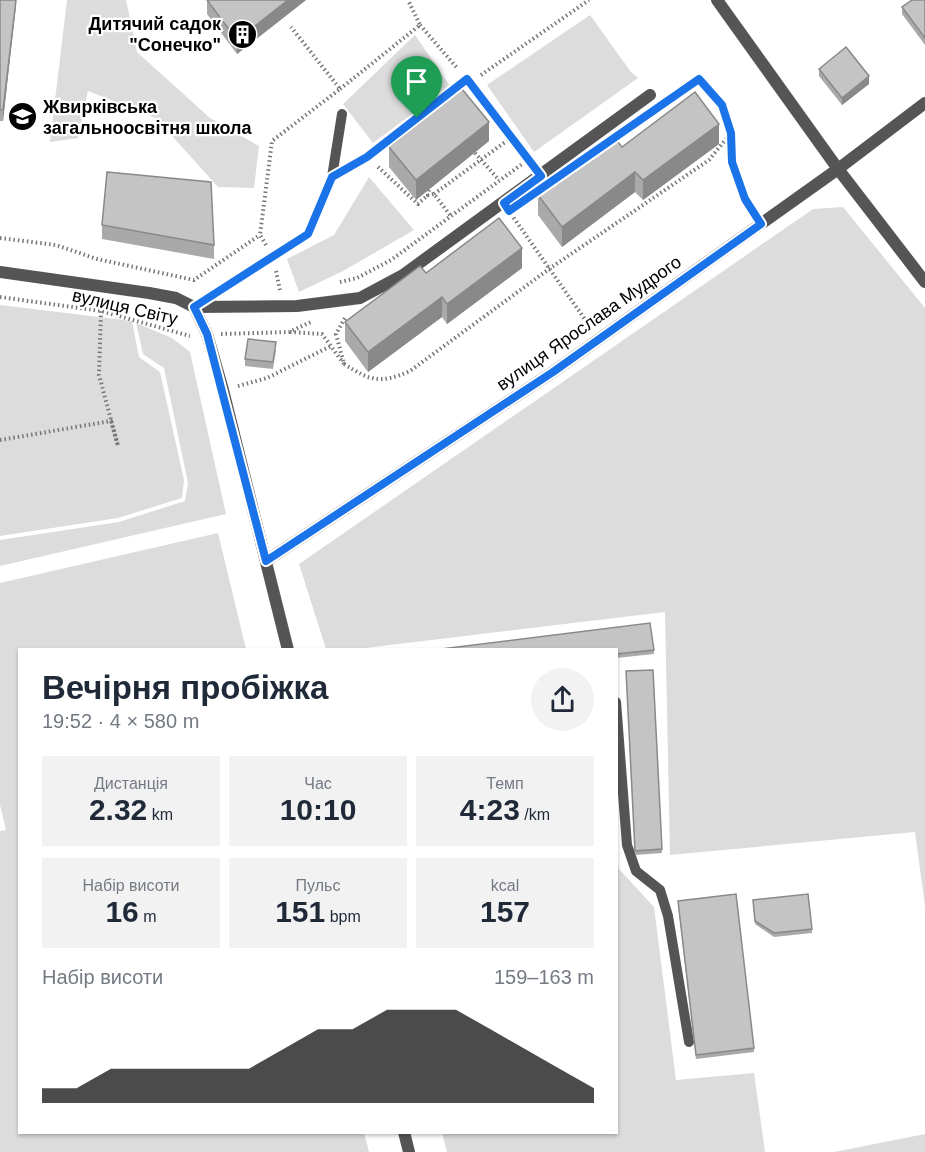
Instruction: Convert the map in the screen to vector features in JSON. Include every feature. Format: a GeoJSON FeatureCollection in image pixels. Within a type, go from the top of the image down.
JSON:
{"type":"FeatureCollection","features":[{"type":"Feature","properties":{"kind":"street"},"geometry":{"type":"LineString","coordinates":[[717,0],[838,169],[925,282]]}},
{"type":"Feature","properties":{"kind":"street"},"geometry":{"type":"LineString","coordinates":[[0,272],[149,293],[176,298],[194,307],[297,306],[360,298],[403,275],[650,95]]}},
{"type":"Feature","properties":{"kind":"street","name":"вулиця Ярослава Мудрого"},"geometry":{"type":"LineString","coordinates":[[266,561],[598,340],[838,169],[925,103]]}},
{"type":"Feature","properties":{"kind":"street"},"geometry":{"type":"LineString","coordinates":[[194,307],[207,334],[223,390],[288,648]]}},
{"type":"Feature","properties":{"kind":"street"},"geometry":{"type":"LineString","coordinates":[[404,1134],[409,1152]]}},
{"type":"Feature","properties":{"kind":"lane"},"geometry":{"type":"LineString","coordinates":[[332,177],[367,157],[468,81]]}},
{"type":"Feature","properties":{"kind":"lane"},"geometry":{"type":"LineString","coordinates":[[194,307],[308,234],[332,177],[342,114]]}},
{"type":"Feature","properties":{"kind":"lane"},"geometry":{"type":"LineString","coordinates":[[618,728],[627,845],[636,871],[660,890],[668,916],[689,1042]]}},
{"type":"Feature","properties":{"kind":"path"},"geometry":{"type":"LineString","coordinates":[[408,0],[420,26],[468,81],[541,176]]}},
{"type":"Feature","properties":{"kind":"path"},"geometry":{"type":"LineString","coordinates":[[468,81],[589,0]]}},
{"type":"Feature","properties":{"kind":"path"},"geometry":{"type":"LineString","coordinates":[[0,238],[56,245],[97,260],[194,280],[260,235],[272,141],[420,26]]}},
{"type":"Feature","properties":{"kind":"path"},"geometry":{"type":"LineString","coordinates":[[291,27],[340,89]]}},
{"type":"Feature","properties":{"kind":"path"},"geometry":{"type":"LineString","coordinates":[[660,106],[699,79],[722,105],[731,133],[732,162],[745,199],[761,224]]}},
{"type":"Feature","properties":{"kind":"path"},"geometry":{"type":"LineString","coordinates":[[289,332],[322,334],[344,364],[364,376],[389,380],[410,371],[549,269],[709,160],[731,133]]}},
{"type":"Feature","properties":{"kind":"path"},"geometry":{"type":"LineString","coordinates":[[367,157],[418,204],[430,193],[512,137]]}},
{"type":"Feature","properties":{"kind":"path"},"geometry":{"type":"LineString","coordinates":[[475,153],[499,180]]}},
{"type":"Feature","properties":{"kind":"path"},"geometry":{"type":"LineString","coordinates":[[339,283],[357,278],[392,260],[450,215],[529,159]]}},
{"type":"Feature","properties":{"kind":"path"},"geometry":{"type":"LineString","coordinates":[[430,193],[450,215]]}},
{"type":"Feature","properties":{"kind":"path"},"geometry":{"type":"LineString","coordinates":[[504,203],[598,340]]}},
{"type":"Feature","properties":{"kind":"path"},"geometry":{"type":"LineString","coordinates":[[274,257],[282,306]]}},
{"type":"Feature","properties":{"kind":"path","name":"вулиця Світу"},"geometry":{"type":"LineString","coordinates":[[0,297],[101,311],[189,336],[207,334]]}},
{"type":"Feature","properties":{"kind":"path"},"geometry":{"type":"LineString","coordinates":[[0,440],[111,421],[118,446],[99,375],[101,311]]}},
{"type":"Feature","properties":{"kind":"path"},"geometry":{"type":"LineString","coordinates":[[344,364],[336,334],[348,314]]}},
{"type":"Feature","properties":{"kind":"path"},"geometry":{"type":"LineString","coordinates":[[223,390],[267,378],[331,346]]}},
{"type":"Feature","properties":{"kind":"shaded area"},"geometry":{"type":"Polygon","coordinates":[[[67,0],[126,0],[137,52],[210,118],[259,146],[254,188],[218,187],[156,118],[88,91],[78,138],[50,142],[67,0]]]}},
{"type":"Feature","properties":{"kind":"shaded area"},"geometry":{"type":"Polygon","coordinates":[[[590,15],[631,72],[638,78],[534,152],[487,85],[590,15]]]}},
{"type":"Feature","properties":{"kind":"shaded area"},"geometry":{"type":"Polygon","coordinates":[[[415,35],[450,86],[373,143],[343,104],[415,35]]]}},
{"type":"Feature","properties":{"kind":"shaded area"},"geometry":{"type":"Polygon","coordinates":[[[369,177],[414,230],[343,271],[299,292],[287,259],[334,235],[369,177]]]}},
{"type":"Feature","properties":{"kind":"shaded area"},"geometry":{"type":"Polygon","coordinates":[[[843,207],[925,308],[925,906],[915,832],[670,855],[665,612],[365,648],[326,648],[299,564],[813,209],[843,207]]]}},
{"type":"Feature","properties":{"kind":"shaded area"},"geometry":{"type":"Polygon","coordinates":[[[0,305],[132,321],[139,357],[160,372],[184,480],[182,498],[118,518],[0,536],[0,305]]]}},
{"type":"Feature","properties":{"kind":"shaded area"},"geometry":{"type":"Polygon","coordinates":[[[136,323],[172,338],[190,352],[226,514],[0,566],[0,540],[119,522],[185,501],[188,483],[164,368],[143,354],[136,323]]]}},
{"type":"Feature","properties":{"kind":"shaded area"},"geometry":{"type":"Polygon","coordinates":[[[218,533],[246,648],[18,648],[18,1134],[364,1134],[369,1152],[0,1152],[0,831],[6,830],[0,805],[0,583],[218,533]]]}},
{"type":"Feature","properties":{"kind":"shaded area"},"geometry":{"type":"Polygon","coordinates":[[[618,864],[619,869],[654,907],[676,1080],[754,1073],[765,1152],[447,1152],[442,1134],[618,1134],[618,864]]]}},
{"type":"Feature","properties":{"kind":"shaded area"},"geometry":{"type":"Polygon","coordinates":[[[925,1134],[925,1152],[834,1152],[925,1134]]]}},
{"type":"Feature","properties":{"kind":"building"},"geometry":{"type":"Polygon","coordinates":[[[0,0],[16,0],[3,110],[0,110],[0,0]]]}},
{"type":"Feature","properties":{"kind":"building"},"geometry":{"type":"Polygon","coordinates":[[[207,0],[288,0],[237,40],[207,0]]]}},
{"type":"Feature","properties":{"kind":"building"},"geometry":{"type":"Polygon","coordinates":[[[912,0],[925,0],[925,38],[902,7],[912,0]]]}},
{"type":"Feature","properties":{"kind":"building"},"geometry":{"type":"Polygon","coordinates":[[[846,47],[869,76],[842,98],[819,69],[846,47]]]}},
{"type":"Feature","properties":{"kind":"building"},"geometry":{"type":"Polygon","coordinates":[[[462,89],[489,122],[416,180],[389,147],[462,89]]]}},
{"type":"Feature","properties":{"kind":"building"},"geometry":{"type":"Polygon","coordinates":[[[695,92],[719,124],[643,180],[635,172],[562,227],[538,195],[614,137],[622,147],[695,92]]]}},
{"type":"Feature","properties":{"kind":"building"},"geometry":{"type":"Polygon","coordinates":[[[107,172],[211,182],[214,245],[102,225],[107,172]]]}},
{"type":"Feature","properties":{"kind":"building"},"geometry":{"type":"Polygon","coordinates":[[[499,218],[522,248],[447,304],[442,297],[368,352],[345,322],[420,266],[426,273],[499,218]]]}},
{"type":"Feature","properties":{"kind":"building"},"geometry":{"type":"Polygon","coordinates":[[[248,339],[276,342],[273,362],[245,359],[248,339]]]}},
{"type":"Feature","properties":{"kind":"building"},"geometry":{"type":"Polygon","coordinates":[[[650,623],[654,650],[618,654],[618,648],[449,648],[650,623]]]}},
{"type":"Feature","properties":{"kind":"building"},"geometry":{"type":"Polygon","coordinates":[[[653,670],[662,849],[635,851],[626,671],[653,670]]]}},
{"type":"Feature","properties":{"kind":"building"},"geometry":{"type":"Polygon","coordinates":[[[736,894],[754,1048],[696,1055],[678,901],[736,894]]]}},
{"type":"Feature","properties":{"kind":"building"},"geometry":{"type":"Polygon","coordinates":[[[808,894],[812,929],[774,933],[755,921],[753,900],[808,894]]]}},
{"type":"Feature","properties":{"kind":"place","name":"Дитячий садок \"Сонечко\""},"geometry":{"type":"Point","coordinates":[242,34]}},
{"type":"Feature","properties":{"kind":"place","name":"Жвирківська загальноосвітня школа"},"geometry":{"type":"Point","coordinates":[22,117]}},
{"type":"Feature","properties":{"kind":"route"},"geometry":{"type":"LineString","coordinates":[[467,79],[541,176],[504,203],[509,211],[699,79],[722,105],[731,133],[732,162],[745,199],[761,224],[553,372],[266,561],[223,390],[207,334],[194,307],[308,234],[332,177],[367,157],[417,118],[467,79]]}}]}
